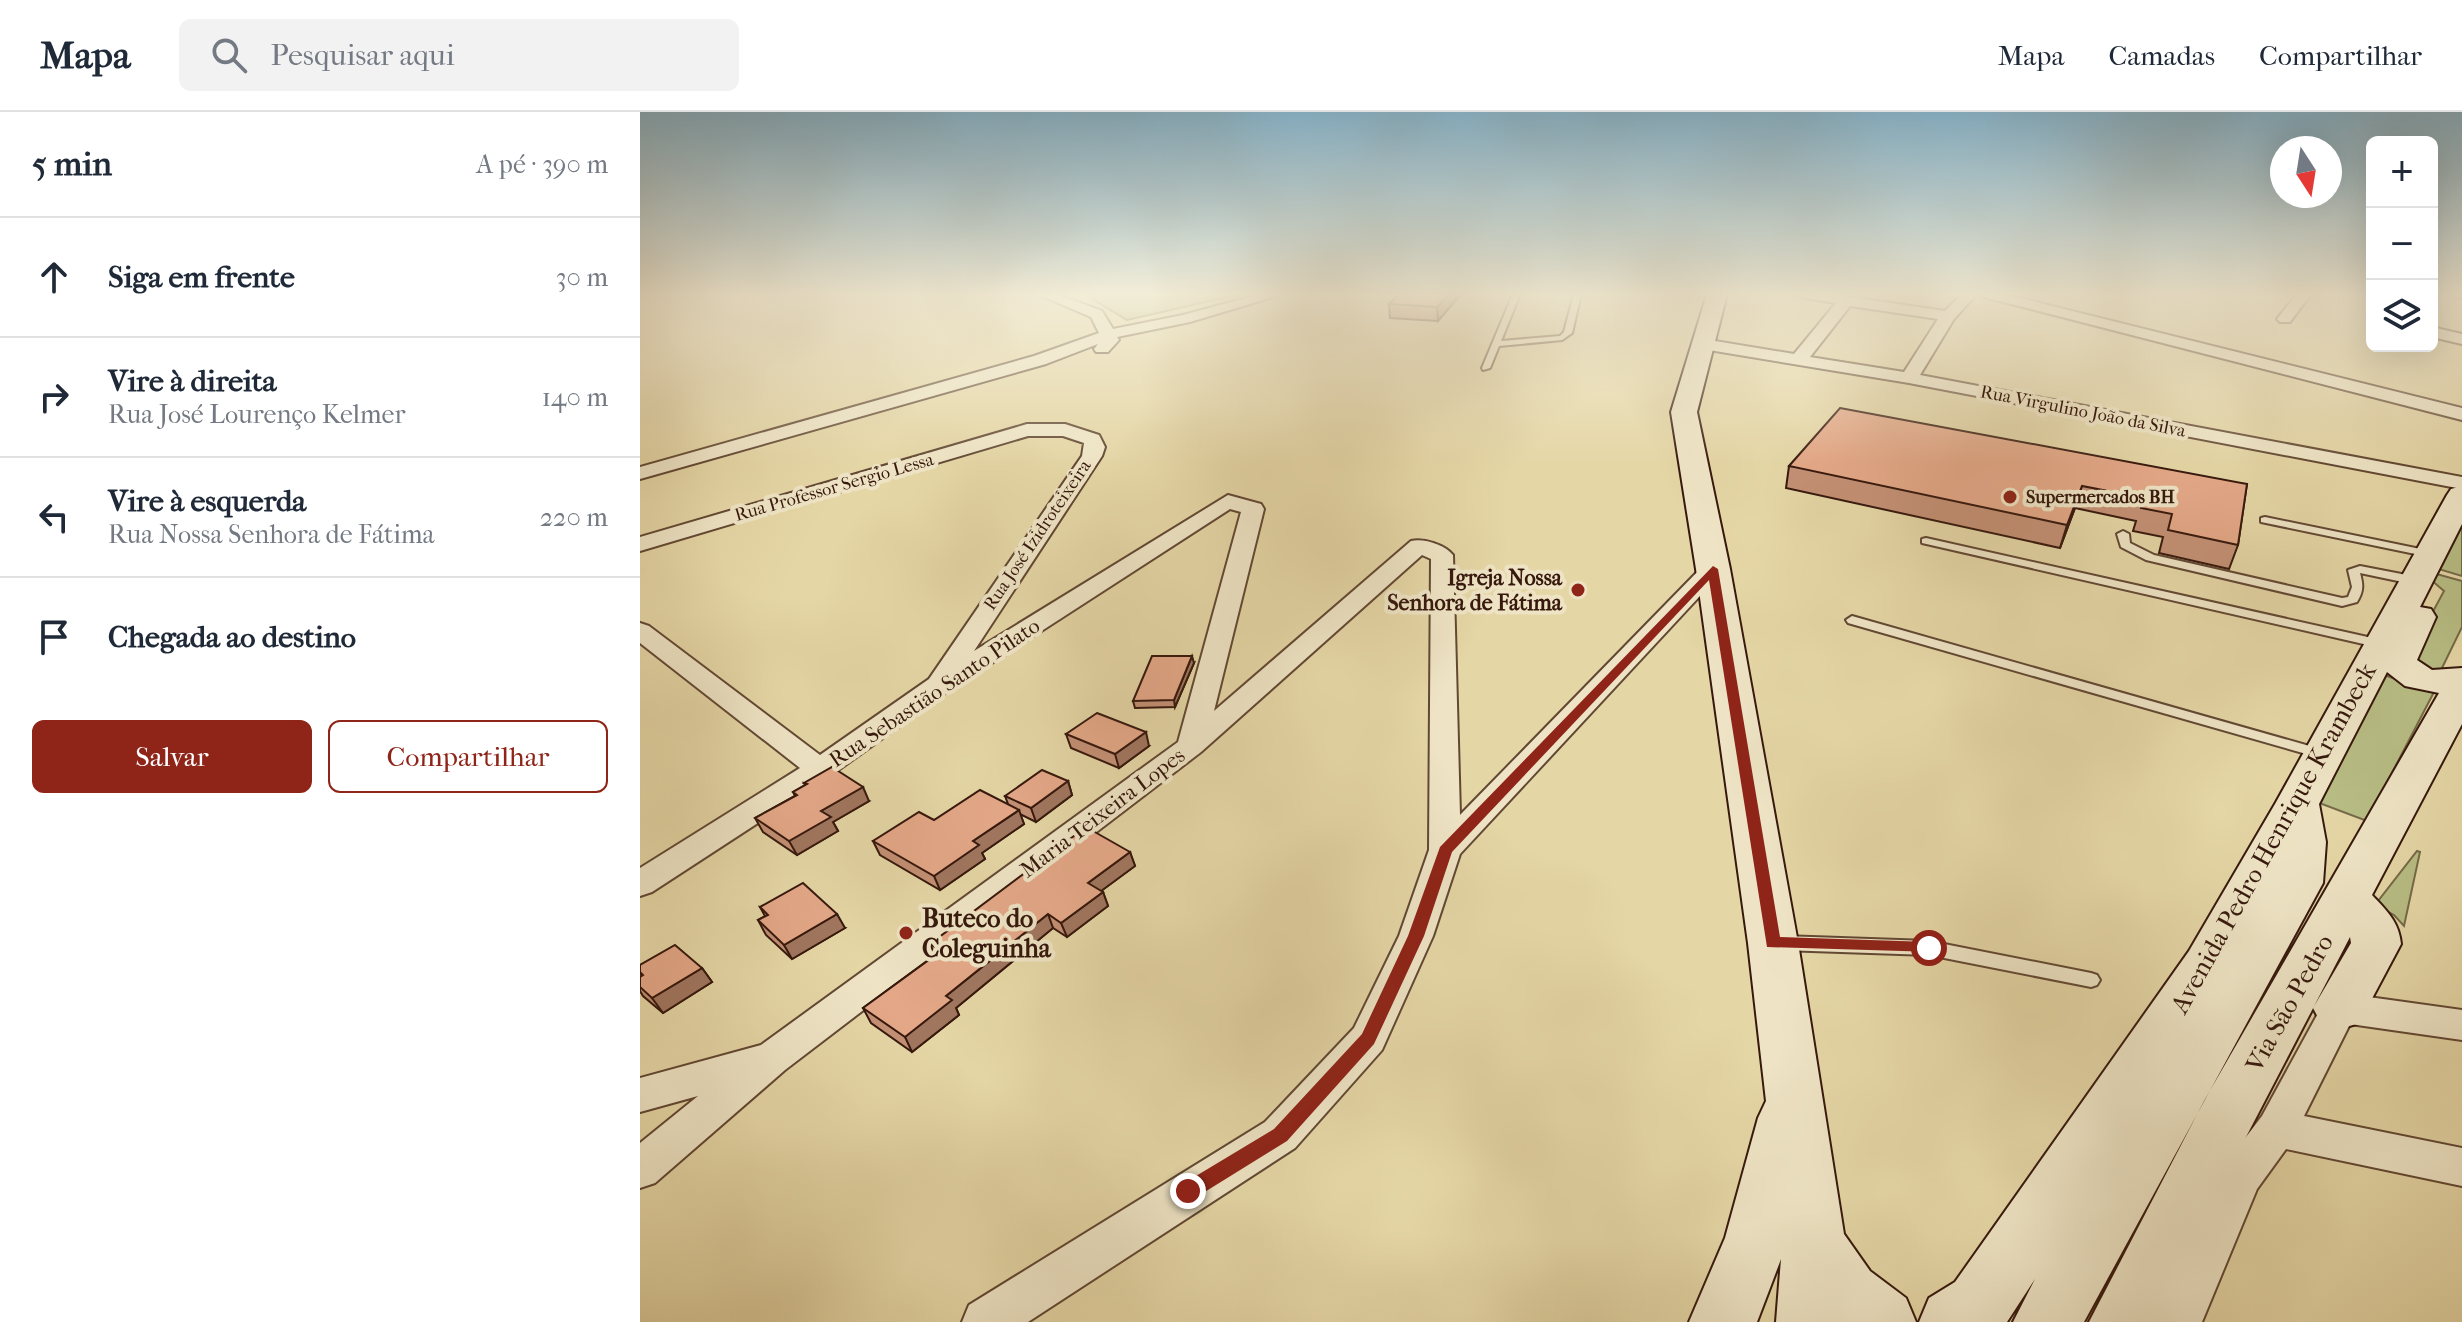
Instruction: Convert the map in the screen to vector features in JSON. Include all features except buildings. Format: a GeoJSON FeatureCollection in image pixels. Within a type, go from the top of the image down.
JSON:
{"type":"FeatureCollection","features":[{"type":"Feature","properties":{"kind":"main road"},"geometry":{"type":"LineString","coordinates":[[1701,350],[1684,412],[1713,569],[1773,943],[1814,1245],[1810,1322]]}},
{"type":"Feature","properties":{"kind":"main road","name":"Avenida Pedro Henrique Krambeck"},"geometry":{"type":"LineString","coordinates":[[1953,1322],[1979,1306],[2207,965],[2462,495]]}},
{"type":"Feature","properties":{"kind":"main road"},"geometry":{"type":"LineString","coordinates":[[2424,568],[2427,594],[2398,662],[2414,676],[2434,682],[2462,679]]}},
{"type":"Feature","properties":{"kind":"main road","name":"Via São Pedro"},"geometry":{"type":"LineString","coordinates":[[2123,1322],[2225,1119],[2462,687]]}},
{"type":"Feature","properties":{"kind":"main road"},"geometry":{"type":"LineString","coordinates":[[2047,1322],[2299,883],[2303,842],[2297,804]]}},
{"type":"Feature","properties":{"kind":"main road"},"geometry":{"type":"LineString","coordinates":[[2340,1008],[2376,944],[2375,930],[2347,898]]}},
{"type":"Feature","properties":{"kind":"main road"},"geometry":{"type":"LineString","coordinates":[[1723,1322],[1757,1238],[1792,1099]]}},
{"type":"Feature","properties":{"kind":"main road"},"geometry":{"type":"LineString","coordinates":[[1814,1245],[1847,1294],[1882,1322]]}},
{"type":"Feature","properties":{"kind":"street"},"geometry":{"type":"LineString","coordinates":[[640,486],[974,384],[1066,350]]}},
{"type":"Feature","properties":{"kind":"street"},"geometry":{"type":"LineString","coordinates":[[1095,354],[1099,350]]}},
{"type":"Feature","properties":{"kind":"street"},"geometry":{"type":"LineString","coordinates":[[640,473],[1106,350]]}},
{"type":"Feature","properties":{"kind":"street","name":"Rua Virgulino João da Silva"},"geometry":{"type":"LineString","coordinates":[[1744,350],[1909,378],[2462,483]]}},
{"type":"Feature","properties":{"kind":"street"},"geometry":{"type":"LineString","coordinates":[[1799,359],[1806,350]]}},
{"type":"Feature","properties":{"kind":"street"},"geometry":{"type":"LineString","coordinates":[[1909,378],[1926,350]]}},
{"type":"Feature","properties":{"kind":"street"},"geometry":{"type":"LineString","coordinates":[[2212,350],[2462,414]]}},
{"type":"Feature","properties":{"kind":"street","name":"Rua Professor Sergio Lessa"},"geometry":{"type":"LineString","coordinates":[[640,544],[1027,430]]}},
{"type":"Feature","properties":{"kind":"street","name":"Rua José Izidroteixeira"},"geometry":{"type":"LineString","coordinates":[[937,686],[1095,447],[1092,439],[1065,430],[1027,430]]}},
{"type":"Feature","properties":{"kind":"street","name":"Rua Sebastião Santo Pilato"},"geometry":{"type":"LineString","coordinates":[[640,884],[820,769],[937,686],[1228,501],[1253,509],[1191,746]]}},
{"type":"Feature","properties":{"kind":"street","name":"Maria Teixeira Lopes"},"geometry":{"type":"LineString","coordinates":[[640,1169],[771,1059],[1191,746],[1419,546],[1442,555],[1445,850]]}},
{"type":"Feature","properties":{"kind":"street"},"geometry":{"type":"LineString","coordinates":[[994,1318],[1280,1135],[1368,1039],[1416,936],[1445,850],[1713,569]]}},
{"type":"Feature","properties":{"kind":"street"},"geometry":{"type":"LineString","coordinates":[[640,631],[820,769]]}},
{"type":"Feature","properties":{"kind":"street"},"geometry":{"type":"LineString","coordinates":[[2178,1322],[2241,1177],[2277,1129],[2340,1008],[2462,1025]]}},
{"type":"Feature","properties":{"kind":"street"},"geometry":{"type":"LineString","coordinates":[[640,1095],[771,1059]]}},
{"type":"Feature","properties":{"kind":"street"},"geometry":{"type":"LineString","coordinates":[[2277,1129],[2462,1167]]}},
{"type":"Feature","properties":{"kind":"lane"},"geometry":{"type":"LineString","coordinates":[[1486,368],[1493,350]]}},
{"type":"Feature","properties":{"kind":"lane"},"geometry":{"type":"LineString","coordinates":[[2265,520],[2424,568]]}},
{"type":"Feature","properties":{"kind":"lane"},"geometry":{"type":"LineString","coordinates":[[2123,534],[2125,545],[2150,558],[2342,602],[2353,599],[2358,587],[2354,570],[2424,568]]}},
{"type":"Feature","properties":{"kind":"lane"},"geometry":{"type":"LineString","coordinates":[[1926,541],[2382,644]]}},
{"type":"Feature","properties":{"kind":"lane"},"geometry":{"type":"LineString","coordinates":[[1852,620],[2322,754]]}},
{"type":"Feature","properties":{"kind":"lane"},"geometry":{"type":"LineString","coordinates":[[1773,943],[1929,948],[2091,980]]}},
{"type":"Feature","properties":{"kind":"green space"},"geometry":{"type":"Polygon","coordinates":[[[2462,524],[2462,576],[2435,568],[2462,524]]]}},
{"type":"Feature","properties":{"kind":"green space"},"geometry":{"type":"Polygon","coordinates":[[[2433,573],[2462,581],[2462,627],[2441,670],[2431,672],[2407,660],[2444,591],[2430,579],[2433,573]]]}},
{"type":"Feature","properties":{"kind":"green space"},"geometry":{"type":"Polygon","coordinates":[[[2384,675],[2434,692],[2367,821],[2314,801],[2384,675]]]}},
{"type":"Feature","properties":{"kind":"green space"},"geometry":{"type":"Polygon","coordinates":[[[2417,851],[2420,852],[2404,926],[2394,915],[2375,905],[2417,851]]]}},
{"type":"Feature","properties":{"kind":"place","name":"Supermercados BH"},"geometry":{"type":"Point","coordinates":[2010,497]}},
{"type":"Feature","properties":{"kind":"place","name":"Igreja Nossa Senhora de Fátima"},"geometry":{"type":"Point","coordinates":[1578,590]}},
{"type":"Feature","properties":{"kind":"place","name":"Buteco do Coleguinha"},"geometry":{"type":"Point","coordinates":[906,933]}},
{"type":"Feature","properties":{"kind":"route"},"geometry":{"type":"LineString","coordinates":[[1188,1191],[1280,1135],[1368,1039],[1416,936],[1445,850],[1713,569],[1773,943],[1929,948]]}}]}
